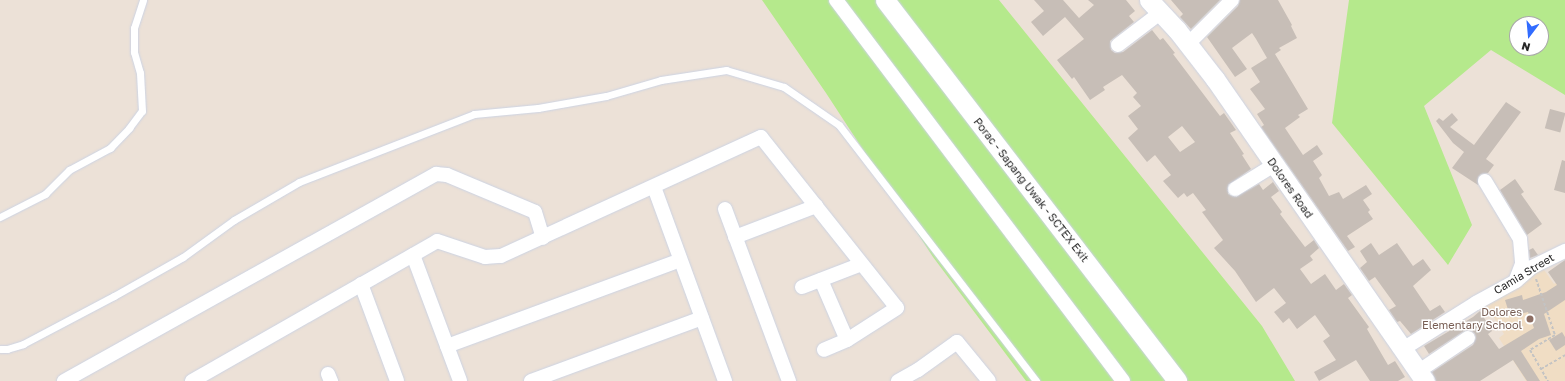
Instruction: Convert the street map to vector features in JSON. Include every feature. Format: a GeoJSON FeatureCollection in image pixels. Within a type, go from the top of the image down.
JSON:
{"type":"FeatureCollection","features":[{"type":"Feature","properties":{"kind":"main road","name":"Porac - Sapang Uwak - SCTEX Exit"},"geometry":{"type":"LineString","coordinates":[[885,0],[1177,381]]}},
{"type":"Feature","properties":{"kind":"main road","name":"Dolores Road"},"geometry":{"type":"LineString","coordinates":[[1155,6],[1188,44],[1215,79],[1422,376]]}},
{"type":"Feature","properties":{"kind":"street"},"geometry":{"type":"LineString","coordinates":[[836,0],[1123,381]]}},
{"type":"Feature","properties":{"kind":"street"},"geometry":{"type":"LineString","coordinates":[[1188,44],[1232,0]]}},
{"type":"Feature","properties":{"kind":"street"},"geometry":{"type":"LineString","coordinates":[[1118,46],[1155,6]]}},
{"type":"Feature","properties":{"kind":"street"},"geometry":{"type":"LineString","coordinates":[[192,381],[437,241],[485,257],[500,256],[543,238],[761,137],[897,308],[848,340],[824,350]]}},
{"type":"Feature","properties":{"kind":"street"},"geometry":{"type":"LineString","coordinates":[[1235,189],[1274,165]]}},
{"type":"Feature","properties":{"kind":"street"},"geometry":{"type":"LineString","coordinates":[[64,381],[436,174],[447,175],[535,212],[543,238]]}},
{"type":"Feature","properties":{"kind":"street"},"geometry":{"type":"LineString","coordinates":[[1485,181],[1520,239],[1522,264],[1516,281]]}},
{"type":"Feature","properties":{"kind":"street"},"geometry":{"type":"LineString","coordinates":[[654,187],[724,381]]}},
{"type":"Feature","properties":{"kind":"street"},"geometry":{"type":"LineString","coordinates":[[735,237],[816,206]]}},
{"type":"Feature","properties":{"kind":"street"},"geometry":{"type":"LineString","coordinates":[[725,210],[789,381]]}},
{"type":"Feature","properties":{"kind":"street","name":"Camia Street"},"geometry":{"type":"LineString","coordinates":[[1403,349],[1476,303],[1516,281],[1532,267],[1565,251]]}},
{"type":"Feature","properties":{"kind":"street"},"geometry":{"type":"LineString","coordinates":[[413,255],[460,381]]}},
{"type":"Feature","properties":{"kind":"street"},"geometry":{"type":"LineString","coordinates":[[447,346],[673,263]]}},
{"type":"Feature","properties":{"kind":"street"},"geometry":{"type":"LineString","coordinates":[[802,287],[862,264]]}},
{"type":"Feature","properties":{"kind":"street"},"geometry":{"type":"LineString","coordinates":[[821,280],[848,340]]}},
{"type":"Feature","properties":{"kind":"street"},"geometry":{"type":"LineString","coordinates":[[361,284],[397,381]]}},
{"type":"Feature","properties":{"kind":"street"},"geometry":{"type":"LineString","coordinates":[[531,381],[702,318]]}},
{"type":"Feature","properties":{"kind":"street"},"geometry":{"type":"LineString","coordinates":[[1422,376],[1468,338]]}},
{"type":"Feature","properties":{"kind":"street"},"geometry":{"type":"LineString","coordinates":[[898,381],[918,370],[957,342],[989,381]]}},
{"type":"Feature","properties":{"kind":"lane"},"geometry":{"type":"LineString","coordinates":[[0,217],[45,194],[69,170],[110,148],[129,128],[142,111],[140,73],[134,52],[134,28],[143,0]]}},
{"type":"Feature","properties":{"kind":"lane"},"geometry":{"type":"LineString","coordinates":[[0,353],[4,350],[23,344],[183,257],[234,220],[299,182],[474,114],[538,108],[606,96],[661,80],[726,70],[784,87],[839,125],[1036,381]]}},
{"type":"Feature","properties":{"kind":"path"},"geometry":{"type":"LineString","coordinates":[[1532,267],[1555,335],[1530,350],[1548,381]]}},
{"type":"Feature","properties":{"kind":"path"},"geometry":{"type":"LineString","coordinates":[[1540,369],[1564,356],[1565,360]]}},
{"type":"Feature","properties":{"kind":"shaded area","name":"Dolores Elementary School"},"geometry":{"type":"Polygon","coordinates":[[[1542,267],[1554,284],[1565,277],[1565,381],[1526,381],[1499,338],[1504,334],[1485,303],[1542,267]]]}},
{"type":"Feature","properties":{"kind":"green space"},"geometry":{"type":"Polygon","coordinates":[[[762,0],[999,0],[1262,326],[1295,381],[1026,381],[933,257],[826,93],[762,0]]]}},
{"type":"Feature","properties":{"kind":"green space"},"geometry":{"type":"Polygon","coordinates":[[[1349,0],[1565,0],[1565,95],[1491,50],[1424,106],[1472,225],[1448,265],[1332,123],[1349,0]]]}},
{"type":"Feature","properties":{"kind":"building"},"geometry":{"type":"Polygon","coordinates":[[[1034,0],[1063,0],[1079,18],[1094,5],[1088,0],[1126,0],[1135,11],[1129,16],[1134,22],[1110,41],[1111,50],[1115,53],[1123,52],[1152,30],[1160,40],[1163,38],[1175,53],[1173,54],[1220,116],[1224,113],[1236,130],[1230,133],[1244,154],[1242,155],[1251,169],[1228,185],[1228,194],[1236,197],[1259,184],[1263,190],[1273,182],[1279,191],[1271,197],[1282,212],[1280,214],[1305,247],[1314,240],[1319,248],[1310,256],[1313,260],[1300,269],[1311,284],[1325,274],[1336,290],[1344,284],[1352,295],[1348,298],[1369,327],[1367,329],[1388,365],[1395,361],[1405,377],[1398,381],[1370,381],[1356,360],[1319,381],[1314,372],[1336,360],[1323,341],[1330,336],[1315,315],[1297,329],[1289,318],[1283,323],[1274,312],[1286,303],[1274,288],[1256,302],[1235,271],[1214,248],[1223,240],[1202,212],[1206,210],[1193,193],[1187,197],[1184,193],[1178,198],[1163,181],[1171,175],[1155,155],[1147,162],[1128,138],[1138,129],[1128,116],[1141,106],[1133,97],[1137,93],[1122,75],[1103,87],[1105,90],[1090,100],[1074,77],[1072,79],[1057,60],[1084,39],[1065,17],[1043,36],[1031,22],[1044,11],[1034,0]],[[1182,126],[1168,137],[1180,152],[1195,142],[1182,126]]]}},
{"type":"Feature","properties":{"kind":"building"},"geometry":{"type":"Polygon","coordinates":[[[1171,0],[1220,0],[1191,29],[1180,17],[1183,14],[1171,0]]]}},
{"type":"Feature","properties":{"kind":"building"},"geometry":{"type":"Polygon","coordinates":[[[1240,0],[1278,0],[1292,25],[1291,26],[1297,38],[1279,48],[1281,50],[1275,54],[1308,109],[1298,115],[1300,117],[1285,128],[1303,155],[1317,145],[1323,154],[1313,161],[1322,175],[1319,178],[1329,196],[1339,192],[1343,199],[1366,185],[1372,194],[1363,200],[1370,210],[1368,212],[1373,219],[1347,236],[1355,247],[1348,251],[1261,127],[1264,125],[1257,114],[1265,109],[1250,89],[1260,82],[1251,68],[1267,58],[1256,39],[1252,33],[1232,48],[1247,69],[1235,77],[1207,37],[1238,6],[1240,0]]]}},
{"type":"Feature","properties":{"kind":"building"},"geometry":{"type":"Polygon","coordinates":[[[1506,102],[1521,112],[1486,159],[1494,165],[1488,173],[1481,174],[1478,177],[1478,185],[1452,168],[1464,152],[1453,143],[1436,121],[1439,118],[1443,121],[1452,113],[1458,120],[1450,127],[1474,145],[1506,102]]]}},
{"type":"Feature","properties":{"kind":"building"},"geometry":{"type":"Polygon","coordinates":[[[1550,109],[1565,113],[1560,132],[1545,128],[1550,109]]]}},
{"type":"Feature","properties":{"kind":"building"},"geometry":{"type":"Polygon","coordinates":[[[1562,160],[1565,161],[1565,193],[1554,190],[1562,160]]]}},
{"type":"Feature","properties":{"kind":"building"},"geometry":{"type":"Polygon","coordinates":[[[1515,179],[1524,192],[1521,194],[1542,224],[1527,235],[1500,190],[1515,179]]]}},
{"type":"Feature","properties":{"kind":"building"},"geometry":{"type":"Polygon","coordinates":[[[1371,243],[1379,255],[1397,243],[1413,266],[1423,259],[1431,270],[1413,286],[1430,311],[1440,305],[1445,312],[1411,334],[1400,321],[1397,322],[1389,310],[1396,306],[1375,277],[1369,281],[1360,268],[1367,262],[1360,251],[1371,243]]]}},
{"type":"Feature","properties":{"kind":"building"},"geometry":{"type":"Polygon","coordinates":[[[1533,248],[1538,255],[1530,258],[1529,250],[1533,248]]]}},
{"type":"Feature","properties":{"kind":"building"},"geometry":{"type":"Polygon","coordinates":[[[1565,260],[1565,300],[1544,314],[1551,335],[1539,339],[1521,351],[1540,381],[1527,381],[1513,360],[1480,381],[1436,381],[1432,372],[1473,345],[1476,338],[1475,334],[1471,330],[1464,331],[1429,354],[1424,346],[1473,317],[1480,311],[1492,331],[1488,334],[1499,349],[1534,328],[1528,312],[1510,316],[1505,300],[1522,295],[1523,300],[1546,292],[1557,285],[1548,272],[1565,260]]]}},
{"type":"Feature","properties":{"kind":"building"},"geometry":{"type":"Polygon","coordinates":[[[1562,332],[1565,337],[1565,345],[1556,351],[1549,340],[1562,332]]]}},
{"type":"Feature","properties":{"kind":"place","name":"Dolores Elementary School"},"geometry":{"type":"Point","coordinates":[1530,319]}}]}
